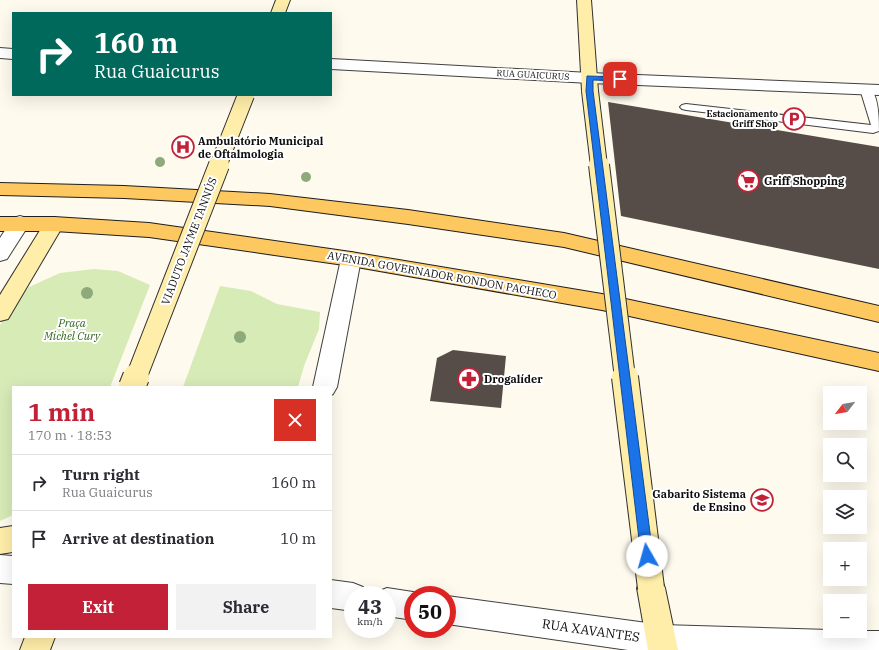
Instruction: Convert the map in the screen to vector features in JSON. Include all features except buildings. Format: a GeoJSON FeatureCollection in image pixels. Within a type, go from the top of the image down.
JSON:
{"type":"FeatureCollection","features":[{"type":"Feature","properties":{"kind":"main road"},"geometry":{"type":"LineString","coordinates":[[278,12],[283,0]]}},
{"type":"Feature","properties":{"kind":"main road"},"geometry":{"type":"LineString","coordinates":[[584,0],[590,84],[651,588],[662,645]]}},
{"type":"Feature","properties":{"kind":"main road","name":"VIADUTO JAYME TANNÚS"},"geometry":{"type":"LineString","coordinates":[[132,386],[246,96]]}},
{"type":"Feature","properties":{"kind":"main road"},"geometry":{"type":"LineString","coordinates":[[0,189],[124,192],[270,200],[416,218],[564,240],[879,314]]}},
{"type":"Feature","properties":{"kind":"main road","name":"AVENIDA GOVERNADOR RONDON PACHECO"},"geometry":{"type":"LineString","coordinates":[[10,223],[54,224],[149,230],[351,259],[602,302],[879,362]]}},
{"type":"Feature","properties":{"kind":"main road"},"geometry":{"type":"LineString","coordinates":[[0,313],[54,224]]}},
{"type":"Feature","properties":{"kind":"main road"},"geometry":{"type":"LineString","coordinates":[[0,541],[12,539]]}},
{"type":"Feature","properties":{"kind":"main road"},"geometry":{"type":"LineString","coordinates":[[35,650],[40,638]]}},
{"type":"Feature","properties":{"kind":"street"},"geometry":{"type":"LineString","coordinates":[[0,53],[12,54]]}},
{"type":"Feature","properties":{"kind":"street","name":"RUA GUAICURUS"},"geometry":{"type":"LineString","coordinates":[[332,64],[590,84],[873,89]]}},
{"type":"Feature","properties":{"kind":"street"},"geometry":{"type":"LineString","coordinates":[[0,254],[10,223]]}},
{"type":"Feature","properties":{"kind":"street"},"geometry":{"type":"LineString","coordinates":[[325,386],[351,259]]}},
{"type":"Feature","properties":{"kind":"street"},"geometry":{"type":"LineString","coordinates":[[0,569],[12,570]]}},
{"type":"Feature","properties":{"kind":"street"},"geometry":{"type":"LineString","coordinates":[[332,594],[344,596]]}},
{"type":"Feature","properties":{"kind":"street","name":"RUA XAVANTES"},"geometry":{"type":"LineString","coordinates":[[456,611],[662,645],[879,646]]}},
{"type":"Feature","properties":{"kind":"lane"},"geometry":{"type":"LineString","coordinates":[[686,107],[873,129],[877,127],[878,124],[873,89]]}},
{"type":"Feature","properties":{"kind":"green space","name":"Praça Michel Cury"},"geometry":{"type":"Polygon","coordinates":[[[94,269],[118,271],[150,285],[110,386],[12,386],[12,515],[0,521],[0,325],[8,312],[29,287],[60,273],[94,269]]]}},
{"type":"Feature","properties":{"kind":"green space"},"geometry":{"type":"Polygon","coordinates":[[[220,286],[251,291],[277,304],[320,312],[319,329],[304,366],[298,386],[183,386],[220,286]]]}},
{"type":"Feature","properties":{"kind":"place","name":"Estacionamento Griff Shop"},"geometry":{"type":"Point","coordinates":[794,119]}},
{"type":"Feature","properties":{"kind":"place","name":"Ambulatório Municipal de Oftalmologia"},"geometry":{"type":"Point","coordinates":[183,147]}},
{"type":"Feature","properties":{"kind":"place","name":"Griff Shopping"},"geometry":{"type":"Point","coordinates":[748,181]}},
{"type":"Feature","properties":{"kind":"place","name":"Drogalíder"},"geometry":{"type":"Point","coordinates":[469,379]}},
{"type":"Feature","properties":{"kind":"place","name":"Gabarito Sistema de Ensino"},"geometry":{"type":"Point","coordinates":[762,500]}},
{"type":"Feature","properties":{"kind":"route"},"geometry":{"type":"LineString","coordinates":[[620,79],[590,78],[590,91],[647,556]]}}]}
